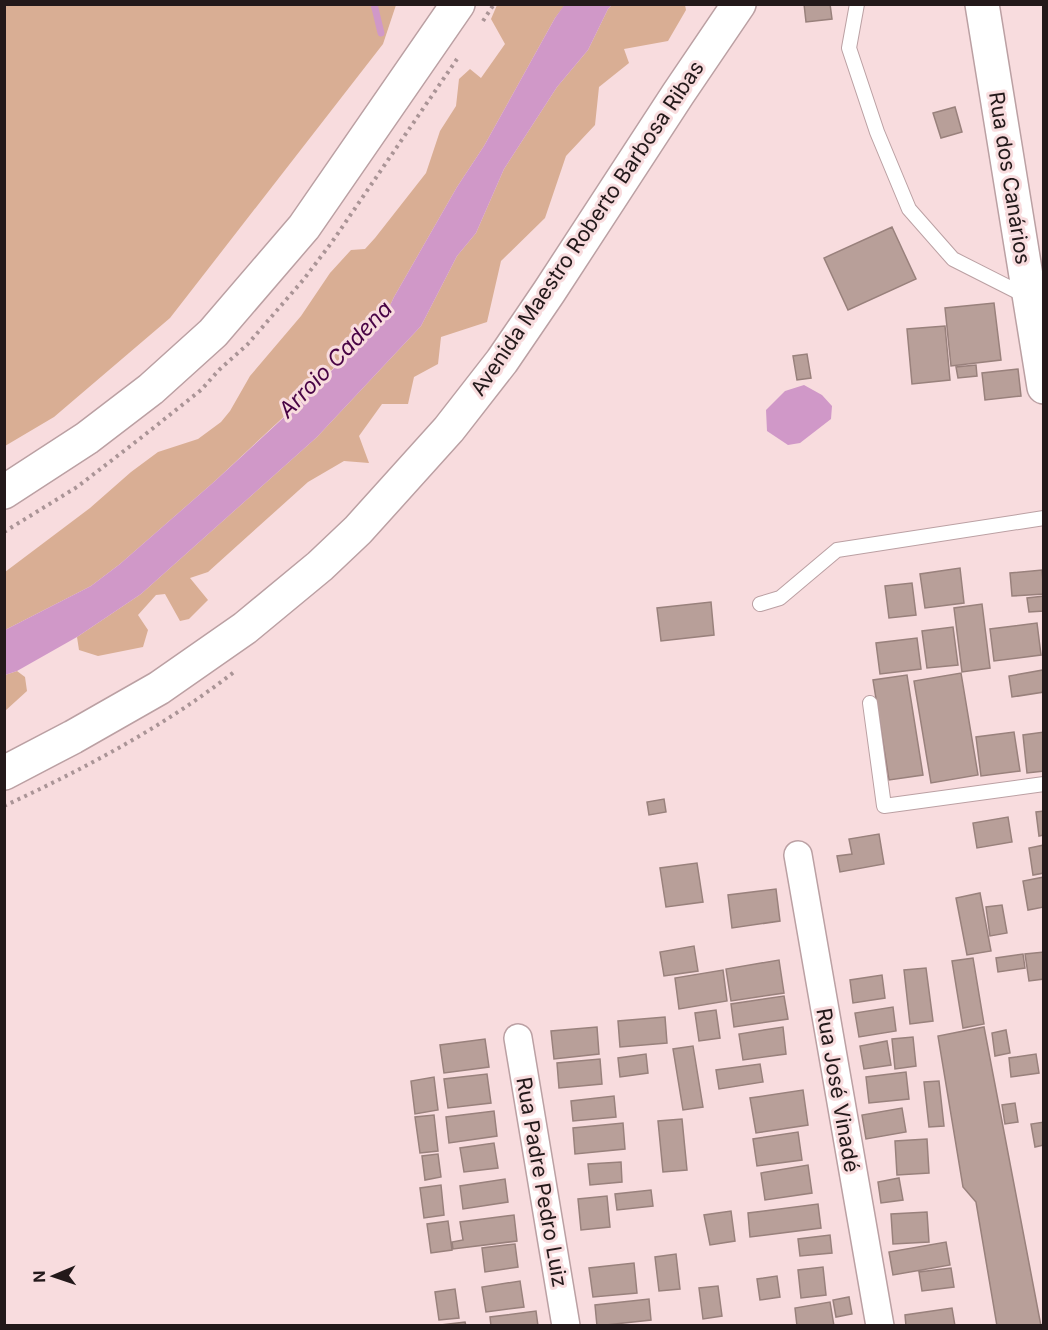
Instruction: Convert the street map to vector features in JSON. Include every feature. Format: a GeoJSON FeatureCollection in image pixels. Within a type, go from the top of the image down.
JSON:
{"type":"FeatureCollection","features":[{"type":"Feature","properties":{"kind":"main road"},"geometry":{"type":"LineString","coordinates":[[4,492],[96,431],[151,389],[213,333],[304,227],[458,4]]}},
{"type":"Feature","properties":{"kind":"main road","name":"Avenida Maestro Roberto Barbosa Ribas"},"geometry":{"type":"LineString","coordinates":[[4,773],[159,688],[244,628],[320,566],[358,530],[449,429],[502,361],[739,4]]}},
{"type":"Feature","properties":{"kind":"main road","name":"Rua dos Canários"},"geometry":{"type":"LineString","coordinates":[[982,4],[1044,387]]}},
{"type":"Feature","properties":{"kind":"street","name":"Rua José Vinadé"},"geometry":{"type":"LineString","coordinates":[[798,855],[880,1326]]}},
{"type":"Feature","properties":{"kind":"street","name":"Rua Padre Pedro Luiz"},"geometry":{"type":"LineString","coordinates":[[518,1038],[566,1326]]}},
{"type":"Feature","properties":{"kind":"lane"},"geometry":{"type":"LineString","coordinates":[[856,4],[849,48],[877,132],[909,209],[953,259],[1029,298]]}},
{"type":"Feature","properties":{"kind":"lane"},"geometry":{"type":"LineString","coordinates":[[760,604],[780,598],[837,550],[1044,518]]}},
{"type":"Feature","properties":{"kind":"lane"},"geometry":{"type":"LineString","coordinates":[[870,704],[884,806],[1044,784]]}},
{"type":"Feature","properties":{"kind":"shaded area"},"geometry":{"type":"Polygon","coordinates":[[[5,4],[396,5],[383,44],[170,318],[54,417],[5,446],[5,4]]]}},
{"type":"Feature","properties":{"kind":"shaded area","name":"Arroio Cadena"},"geometry":{"type":"Polygon","coordinates":[[[565,4],[612,5],[588,50],[557,87],[504,169],[476,233],[457,256],[421,326],[317,437],[141,594],[77,637],[17,671],[5,675],[5,630],[91,586],[120,564],[306,397],[385,316],[457,187],[484,146],[565,4]]]}},
{"type":"Feature","properties":{"kind":"shaded area"},"geometry":{"type":"Polygon","coordinates":[[[497,5],[565,5],[555,18],[484,146],[457,187],[385,316],[305,397],[215,481],[120,564],[91,586],[5,630],[5,572],[90,508],[158,452],[198,439],[221,422],[250,376],[301,316],[330,273],[351,250],[365,249],[375,238],[426,173],[440,131],[456,106],[459,79],[470,69],[481,78],[505,44],[491,19],[497,5]]]}},
{"type":"Feature","properties":{"kind":"shaded area"},"geometry":{"type":"Polygon","coordinates":[[[612,5],[685,5],[686,10],[668,41],[624,49],[629,63],[599,87],[595,125],[566,156],[545,218],[501,261],[487,322],[441,337],[438,364],[414,377],[408,404],[382,404],[359,436],[369,463],[344,461],[308,482],[208,572],[190,578],[208,600],[189,619],[180,621],[165,594],[156,595],[138,615],[148,630],[143,647],[98,656],[79,650],[77,637],[141,594],[317,437],[421,326],[457,256],[476,233],[504,169],[557,87],[588,50],[612,5]]]}},
{"type":"Feature","properties":{"kind":"shaded area"},"geometry":{"type":"Polygon","coordinates":[[[804,385],[822,395],[832,406],[831,419],[800,443],[788,445],[767,431],[766,410],[785,391],[804,385]]]}},
{"type":"Feature","properties":{"kind":"shaded area"},"geometry":{"type":"Polygon","coordinates":[[[17,671],[25,677],[27,691],[5,711],[5,675],[17,671]]]}},
{"type":"Feature","properties":{"kind":"building"},"geometry":{"type":"Polygon","coordinates":[[[804,4],[830,4],[832,19],[806,22],[804,4]]]}},
{"type":"Feature","properties":{"kind":"building"},"geometry":{"type":"Polygon","coordinates":[[[955,107],[962,132],[941,138],[933,113],[955,107]]]}},
{"type":"Feature","properties":{"kind":"building"},"geometry":{"type":"Polygon","coordinates":[[[892,227],[916,279],[848,310],[824,258],[892,227]]]}},
{"type":"Feature","properties":{"kind":"building"},"geometry":{"type":"Polygon","coordinates":[[[994,303],[1001,360],[951,366],[945,308],[994,303]]]}},
{"type":"Feature","properties":{"kind":"building"},"geometry":{"type":"Polygon","coordinates":[[[945,326],[950,380],[912,384],[907,329],[945,326]]]}},
{"type":"Feature","properties":{"kind":"building"},"geometry":{"type":"Polygon","coordinates":[[[807,354],[811,378],[797,380],[793,356],[807,354]]]}},
{"type":"Feature","properties":{"kind":"building"},"geometry":{"type":"Polygon","coordinates":[[[976,365],[977,376],[958,378],[956,367],[976,365]]]}},
{"type":"Feature","properties":{"kind":"building"},"geometry":{"type":"Polygon","coordinates":[[[1018,369],[1021,396],[985,400],[982,373],[1018,369]]]}},
{"type":"Feature","properties":{"kind":"building"},"geometry":{"type":"Polygon","coordinates":[[[960,568],[964,603],[925,608],[920,574],[960,568]]]}},
{"type":"Feature","properties":{"kind":"building"},"geometry":{"type":"Polygon","coordinates":[[[1042,570],[1044,594],[1012,596],[1010,573],[1042,570]]]}},
{"type":"Feature","properties":{"kind":"building"},"geometry":{"type":"Polygon","coordinates":[[[912,583],[916,615],[889,618],[885,586],[912,583]]]}},
{"type":"Feature","properties":{"kind":"building"},"geometry":{"type":"Polygon","coordinates":[[[1044,596],[1044,611],[1029,612],[1027,598],[1044,596]]]}},
{"type":"Feature","properties":{"kind":"building"},"geometry":{"type":"Polygon","coordinates":[[[711,602],[714,635],[661,641],[657,608],[711,602]]]}},
{"type":"Feature","properties":{"kind":"building"},"geometry":{"type":"Polygon","coordinates":[[[982,604],[990,668],[962,672],[954,608],[982,604]]]}},
{"type":"Feature","properties":{"kind":"building"},"geometry":{"type":"Polygon","coordinates":[[[1037,623],[1041,655],[994,661],[990,629],[1037,623]]]}},
{"type":"Feature","properties":{"kind":"building"},"geometry":{"type":"Polygon","coordinates":[[[953,627],[958,665],[927,668],[922,631],[953,627]]]}},
{"type":"Feature","properties":{"kind":"building"},"geometry":{"type":"Polygon","coordinates":[[[917,638],[921,669],[880,674],[876,643],[917,638]]]}},
{"type":"Feature","properties":{"kind":"building"},"geometry":{"type":"Polygon","coordinates":[[[1043,670],[1044,692],[1012,697],[1009,676],[1043,670]]]}},
{"type":"Feature","properties":{"kind":"building"},"geometry":{"type":"Polygon","coordinates":[[[961,673],[978,775],[931,783],[914,681],[961,673]]]}},
{"type":"Feature","properties":{"kind":"building"},"geometry":{"type":"Polygon","coordinates":[[[907,675],[923,775],[889,780],[873,680],[907,675]]]}},
{"type":"Feature","properties":{"kind":"building"},"geometry":{"type":"Polygon","coordinates":[[[1014,732],[1020,771],[981,776],[976,737],[1014,732]]]}},
{"type":"Feature","properties":{"kind":"building"},"geometry":{"type":"Polygon","coordinates":[[[1044,732],[1044,771],[1027,773],[1023,735],[1044,732]]]}},
{"type":"Feature","properties":{"kind":"building"},"geometry":{"type":"Polygon","coordinates":[[[664,799],[666,812],[649,815],[647,802],[664,799]]]}},
{"type":"Feature","properties":{"kind":"building"},"geometry":{"type":"Polygon","coordinates":[[[1044,811],[1044,835],[1039,836],[1036,812],[1044,811]]]}},
{"type":"Feature","properties":{"kind":"building"},"geometry":{"type":"Polygon","coordinates":[[[1008,817],[1012,842],[977,848],[973,823],[1008,817]]]}},
{"type":"Feature","properties":{"kind":"building"},"geometry":{"type":"Polygon","coordinates":[[[879,834],[884,864],[840,872],[837,856],[852,854],[849,839],[879,834]]]}},
{"type":"Feature","properties":{"kind":"building"},"geometry":{"type":"Polygon","coordinates":[[[1044,845],[1044,873],[1033,875],[1029,848],[1044,845]]]}},
{"type":"Feature","properties":{"kind":"building"},"geometry":{"type":"Polygon","coordinates":[[[697,863],[703,902],[666,907],[660,868],[697,863]]]}},
{"type":"Feature","properties":{"kind":"building"},"geometry":{"type":"Polygon","coordinates":[[[1044,877],[1044,907],[1028,910],[1023,881],[1044,877]]]}},
{"type":"Feature","properties":{"kind":"building"},"geometry":{"type":"Polygon","coordinates":[[[776,889],[780,921],[732,928],[728,895],[776,889]]]}},
{"type":"Feature","properties":{"kind":"building"},"geometry":{"type":"Polygon","coordinates":[[[980,893],[991,951],[967,955],[956,898],[980,893]]]}},
{"type":"Feature","properties":{"kind":"building"},"geometry":{"type":"Polygon","coordinates":[[[1002,905],[1007,933],[990,936],[986,907],[1002,905]]]}},
{"type":"Feature","properties":{"kind":"building"},"geometry":{"type":"Polygon","coordinates":[[[694,946],[698,971],[664,976],[660,952],[694,946]]]}},
{"type":"Feature","properties":{"kind":"building"},"geometry":{"type":"Polygon","coordinates":[[[1044,952],[1044,979],[1029,981],[1025,954],[1044,952]]]}},
{"type":"Feature","properties":{"kind":"building"},"geometry":{"type":"Polygon","coordinates":[[[1023,954],[1025,968],[998,972],[996,958],[1023,954]]]}},
{"type":"Feature","properties":{"kind":"building"},"geometry":{"type":"Polygon","coordinates":[[[973,958],[984,1024],[963,1028],[952,961],[973,958]]]}},
{"type":"Feature","properties":{"kind":"building"},"geometry":{"type":"Polygon","coordinates":[[[779,960],[784,993],[731,1001],[726,969],[779,960]]]}},
{"type":"Feature","properties":{"kind":"building"},"geometry":{"type":"Polygon","coordinates":[[[926,968],[933,1021],[910,1024],[904,970],[926,968]]]}},
{"type":"Feature","properties":{"kind":"building"},"geometry":{"type":"Polygon","coordinates":[[[723,970],[727,1001],[679,1009],[675,978],[723,970]]]}},
{"type":"Feature","properties":{"kind":"building"},"geometry":{"type":"Polygon","coordinates":[[[882,975],[885,998],[853,1003],[850,980],[882,975]]]}},
{"type":"Feature","properties":{"kind":"building"},"geometry":{"type":"Polygon","coordinates":[[[784,996],[788,1019],[734,1027],[731,1004],[784,996]]]}},
{"type":"Feature","properties":{"kind":"building"},"geometry":{"type":"Polygon","coordinates":[[[893,1007],[896,1031],[859,1037],[855,1013],[893,1007]]]}},
{"type":"Feature","properties":{"kind":"building"},"geometry":{"type":"Polygon","coordinates":[[[716,1010],[720,1038],[699,1041],[695,1013],[716,1010]]]}},
{"type":"Feature","properties":{"kind":"building"},"geometry":{"type":"Polygon","coordinates":[[[665,1017],[667,1043],[620,1047],[618,1021],[665,1017]]]}},
{"type":"Feature","properties":{"kind":"building"},"geometry":{"type":"Polygon","coordinates":[[[597,1027],[599,1054],[554,1059],[551,1031],[597,1027]]]}},
{"type":"Feature","properties":{"kind":"building"},"geometry":{"type":"Polygon","coordinates":[[[783,1027],[786,1054],[743,1060],[739,1034],[783,1027]]]}},
{"type":"Feature","properties":{"kind":"building"},"geometry":{"type":"Polygon","coordinates":[[[984,1027],[1041,1326],[997,1326],[976,1202],[963,1187],[938,1036],[984,1027]]]}},
{"type":"Feature","properties":{"kind":"building"},"geometry":{"type":"Polygon","coordinates":[[[1006,1030],[1010,1053],[995,1056],[992,1033],[1006,1030]]]}},
{"type":"Feature","properties":{"kind":"building"},"geometry":{"type":"Polygon","coordinates":[[[913,1037],[916,1066],[895,1069],[892,1039],[913,1037]]]}},
{"type":"Feature","properties":{"kind":"building"},"geometry":{"type":"Polygon","coordinates":[[[485,1039],[489,1067],[444,1073],[440,1045],[485,1039]]]}},
{"type":"Feature","properties":{"kind":"building"},"geometry":{"type":"Polygon","coordinates":[[[887,1041],[891,1065],[864,1069],[860,1046],[887,1041]]]}},
{"type":"Feature","properties":{"kind":"building"},"geometry":{"type":"Polygon","coordinates":[[[693,1046],[703,1107],[683,1110],[673,1049],[693,1046]]]}},
{"type":"Feature","properties":{"kind":"building"},"geometry":{"type":"Polygon","coordinates":[[[646,1054],[648,1073],[620,1077],[618,1058],[646,1054]]]}},
{"type":"Feature","properties":{"kind":"building"},"geometry":{"type":"Polygon","coordinates":[[[1036,1054],[1039,1073],[1011,1077],[1009,1058],[1036,1054]]]}},
{"type":"Feature","properties":{"kind":"building"},"geometry":{"type":"Polygon","coordinates":[[[600,1059],[602,1084],[559,1088],[557,1063],[600,1059]]]}},
{"type":"Feature","properties":{"kind":"building"},"geometry":{"type":"Polygon","coordinates":[[[760,1064],[763,1082],[719,1089],[716,1070],[760,1064]]]}},
{"type":"Feature","properties":{"kind":"building"},"geometry":{"type":"Polygon","coordinates":[[[906,1072],[909,1099],[869,1103],[866,1077],[906,1072]]]}},
{"type":"Feature","properties":{"kind":"building"},"geometry":{"type":"Polygon","coordinates":[[[487,1074],[491,1103],[448,1108],[444,1079],[487,1074]]]}},
{"type":"Feature","properties":{"kind":"building"},"geometry":{"type":"Polygon","coordinates":[[[434,1077],[438,1110],[415,1114],[411,1081],[434,1077]]]}},
{"type":"Feature","properties":{"kind":"building"},"geometry":{"type":"Polygon","coordinates":[[[939,1081],[944,1126],[929,1127],[924,1082],[939,1081]]]}},
{"type":"Feature","properties":{"kind":"building"},"geometry":{"type":"Polygon","coordinates":[[[803,1090],[808,1125],[756,1133],[750,1098],[803,1090]]]}},
{"type":"Feature","properties":{"kind":"building"},"geometry":{"type":"Polygon","coordinates":[[[614,1096],[616,1117],[573,1121],[571,1101],[614,1096]]]}},
{"type":"Feature","properties":{"kind":"building"},"geometry":{"type":"Polygon","coordinates":[[[1015,1103],[1018,1122],[1005,1124],[1002,1105],[1015,1103]]]}},
{"type":"Feature","properties":{"kind":"building"},"geometry":{"type":"Polygon","coordinates":[[[902,1108],[906,1132],[866,1139],[862,1115],[902,1108]]]}},
{"type":"Feature","properties":{"kind":"building"},"geometry":{"type":"Polygon","coordinates":[[[494,1111],[497,1136],[449,1143],[446,1117],[494,1111]]]}},
{"type":"Feature","properties":{"kind":"building"},"geometry":{"type":"Polygon","coordinates":[[[434,1115],[438,1151],[420,1153],[415,1117],[434,1115]]]}},
{"type":"Feature","properties":{"kind":"building"},"geometry":{"type":"Polygon","coordinates":[[[682,1119],[687,1170],[663,1172],[658,1121],[682,1119]]]}},
{"type":"Feature","properties":{"kind":"building"},"geometry":{"type":"Polygon","coordinates":[[[1044,1122],[1044,1145],[1035,1147],[1031,1124],[1044,1122]]]}},
{"type":"Feature","properties":{"kind":"building"},"geometry":{"type":"Polygon","coordinates":[[[623,1123],[625,1149],[575,1154],[573,1128],[623,1123]]]}},
{"type":"Feature","properties":{"kind":"building"},"geometry":{"type":"Polygon","coordinates":[[[798,1132],[802,1160],[757,1166],[753,1139],[798,1132]]]}},
{"type":"Feature","properties":{"kind":"building"},"geometry":{"type":"Polygon","coordinates":[[[927,1139],[929,1173],[897,1175],[895,1141],[927,1139]]]}},
{"type":"Feature","properties":{"kind":"building"},"geometry":{"type":"Polygon","coordinates":[[[494,1143],[498,1168],[464,1172],[460,1148],[494,1143]]]}},
{"type":"Feature","properties":{"kind":"building"},"geometry":{"type":"Polygon","coordinates":[[[438,1154],[441,1177],[425,1180],[422,1156],[438,1154]]]}},
{"type":"Feature","properties":{"kind":"building"},"geometry":{"type":"Polygon","coordinates":[[[621,1162],[622,1182],[590,1185],[588,1164],[621,1162]]]}},
{"type":"Feature","properties":{"kind":"building"},"geometry":{"type":"Polygon","coordinates":[[[808,1165],[812,1193],[765,1200],[761,1173],[808,1165]]]}},
{"type":"Feature","properties":{"kind":"building"},"geometry":{"type":"Polygon","coordinates":[[[899,1178],[903,1200],[881,1203],[878,1182],[899,1178]]]}},
{"type":"Feature","properties":{"kind":"building"},"geometry":{"type":"Polygon","coordinates":[[[505,1179],[508,1202],[463,1209],[460,1186],[505,1179]]]}},
{"type":"Feature","properties":{"kind":"building"},"geometry":{"type":"Polygon","coordinates":[[[441,1185],[444,1215],[424,1218],[420,1188],[441,1185]]]}},
{"type":"Feature","properties":{"kind":"building"},"geometry":{"type":"Polygon","coordinates":[[[651,1190],[653,1206],[617,1210],[615,1194],[651,1190]]]}},
{"type":"Feature","properties":{"kind":"building"},"geometry":{"type":"Polygon","coordinates":[[[607,1196],[610,1227],[581,1230],[578,1199],[607,1196]]]}},
{"type":"Feature","properties":{"kind":"building"},"geometry":{"type":"Polygon","coordinates":[[[818,1204],[821,1228],[750,1237],[748,1213],[818,1204]]]}},
{"type":"Feature","properties":{"kind":"building"},"geometry":{"type":"Polygon","coordinates":[[[731,1211],[735,1241],[710,1245],[704,1215],[731,1211]]]}},
{"type":"Feature","properties":{"kind":"building"},"geometry":{"type":"Polygon","coordinates":[[[927,1212],[929,1242],[893,1244],[891,1214],[927,1212]]]}},
{"type":"Feature","properties":{"kind":"building"},"geometry":{"type":"Polygon","coordinates":[[[514,1215],[517,1241],[453,1249],[452,1242],[463,1240],[460,1222],[514,1215]]]}},
{"type":"Feature","properties":{"kind":"building"},"geometry":{"type":"Polygon","coordinates":[[[448,1221],[452,1250],[431,1253],[427,1224],[448,1221]]]}},
{"type":"Feature","properties":{"kind":"building"},"geometry":{"type":"Polygon","coordinates":[[[830,1235],[832,1253],[800,1256],[798,1239],[830,1235]]]}},
{"type":"Feature","properties":{"kind":"building"},"geometry":{"type":"Polygon","coordinates":[[[946,1242],[950,1265],[893,1275],[889,1252],[946,1242]]]}},
{"type":"Feature","properties":{"kind":"building"},"geometry":{"type":"Polygon","coordinates":[[[515,1244],[518,1267],[485,1272],[482,1248],[515,1244]]]}},
{"type":"Feature","properties":{"kind":"building"},"geometry":{"type":"Polygon","coordinates":[[[676,1254],[680,1289],[659,1291],[655,1257],[676,1254]]]}},
{"type":"Feature","properties":{"kind":"building"},"geometry":{"type":"Polygon","coordinates":[[[634,1263],[637,1293],[593,1297],[589,1268],[634,1263]]]}},
{"type":"Feature","properties":{"kind":"building"},"geometry":{"type":"Polygon","coordinates":[[[823,1267],[826,1295],[801,1298],[798,1270],[823,1267]]]}},
{"type":"Feature","properties":{"kind":"building"},"geometry":{"type":"Polygon","coordinates":[[[951,1268],[954,1287],[922,1291],[919,1272],[951,1268]]]}},
{"type":"Feature","properties":{"kind":"building"},"geometry":{"type":"Polygon","coordinates":[[[777,1276],[780,1297],[760,1300],[757,1279],[777,1276]]]}},
{"type":"Feature","properties":{"kind":"building"},"geometry":{"type":"Polygon","coordinates":[[[520,1281],[524,1307],[486,1312],[482,1287],[520,1281]]]}},
{"type":"Feature","properties":{"kind":"building"},"geometry":{"type":"Polygon","coordinates":[[[718,1286],[722,1316],[703,1319],[699,1288],[718,1286]]]}},
{"type":"Feature","properties":{"kind":"building"},"geometry":{"type":"Polygon","coordinates":[[[455,1289],[459,1318],[439,1320],[435,1292],[455,1289]]]}},
{"type":"Feature","properties":{"kind":"building"},"geometry":{"type":"Polygon","coordinates":[[[849,1297],[852,1314],[836,1317],[833,1300],[849,1297]]]}},
{"type":"Feature","properties":{"kind":"building"},"geometry":{"type":"Polygon","coordinates":[[[649,1299],[651,1320],[597,1326],[595,1305],[649,1299]]]}},
{"type":"Feature","properties":{"kind":"building"},"geometry":{"type":"Polygon","coordinates":[[[830,1302],[834,1326],[797,1326],[795,1308],[830,1302]]]}},
{"type":"Feature","properties":{"kind":"building"},"geometry":{"type":"Polygon","coordinates":[[[952,1308],[955,1326],[906,1326],[905,1315],[952,1308]]]}},
{"type":"Feature","properties":{"kind":"building"},"geometry":{"type":"Polygon","coordinates":[[[536,1311],[538,1326],[491,1326],[490,1317],[536,1311]]]}},
{"type":"Feature","properties":{"kind":"building"},"geometry":{"type":"Polygon","coordinates":[[[465,1322],[466,1326],[441,1326],[441,1325],[465,1322]]]}},
{"type":"Feature","properties":{"kind":"waterway"},"geometry":{"type":"LineString","coordinates":[[374,4],[381,33]]}}]}
